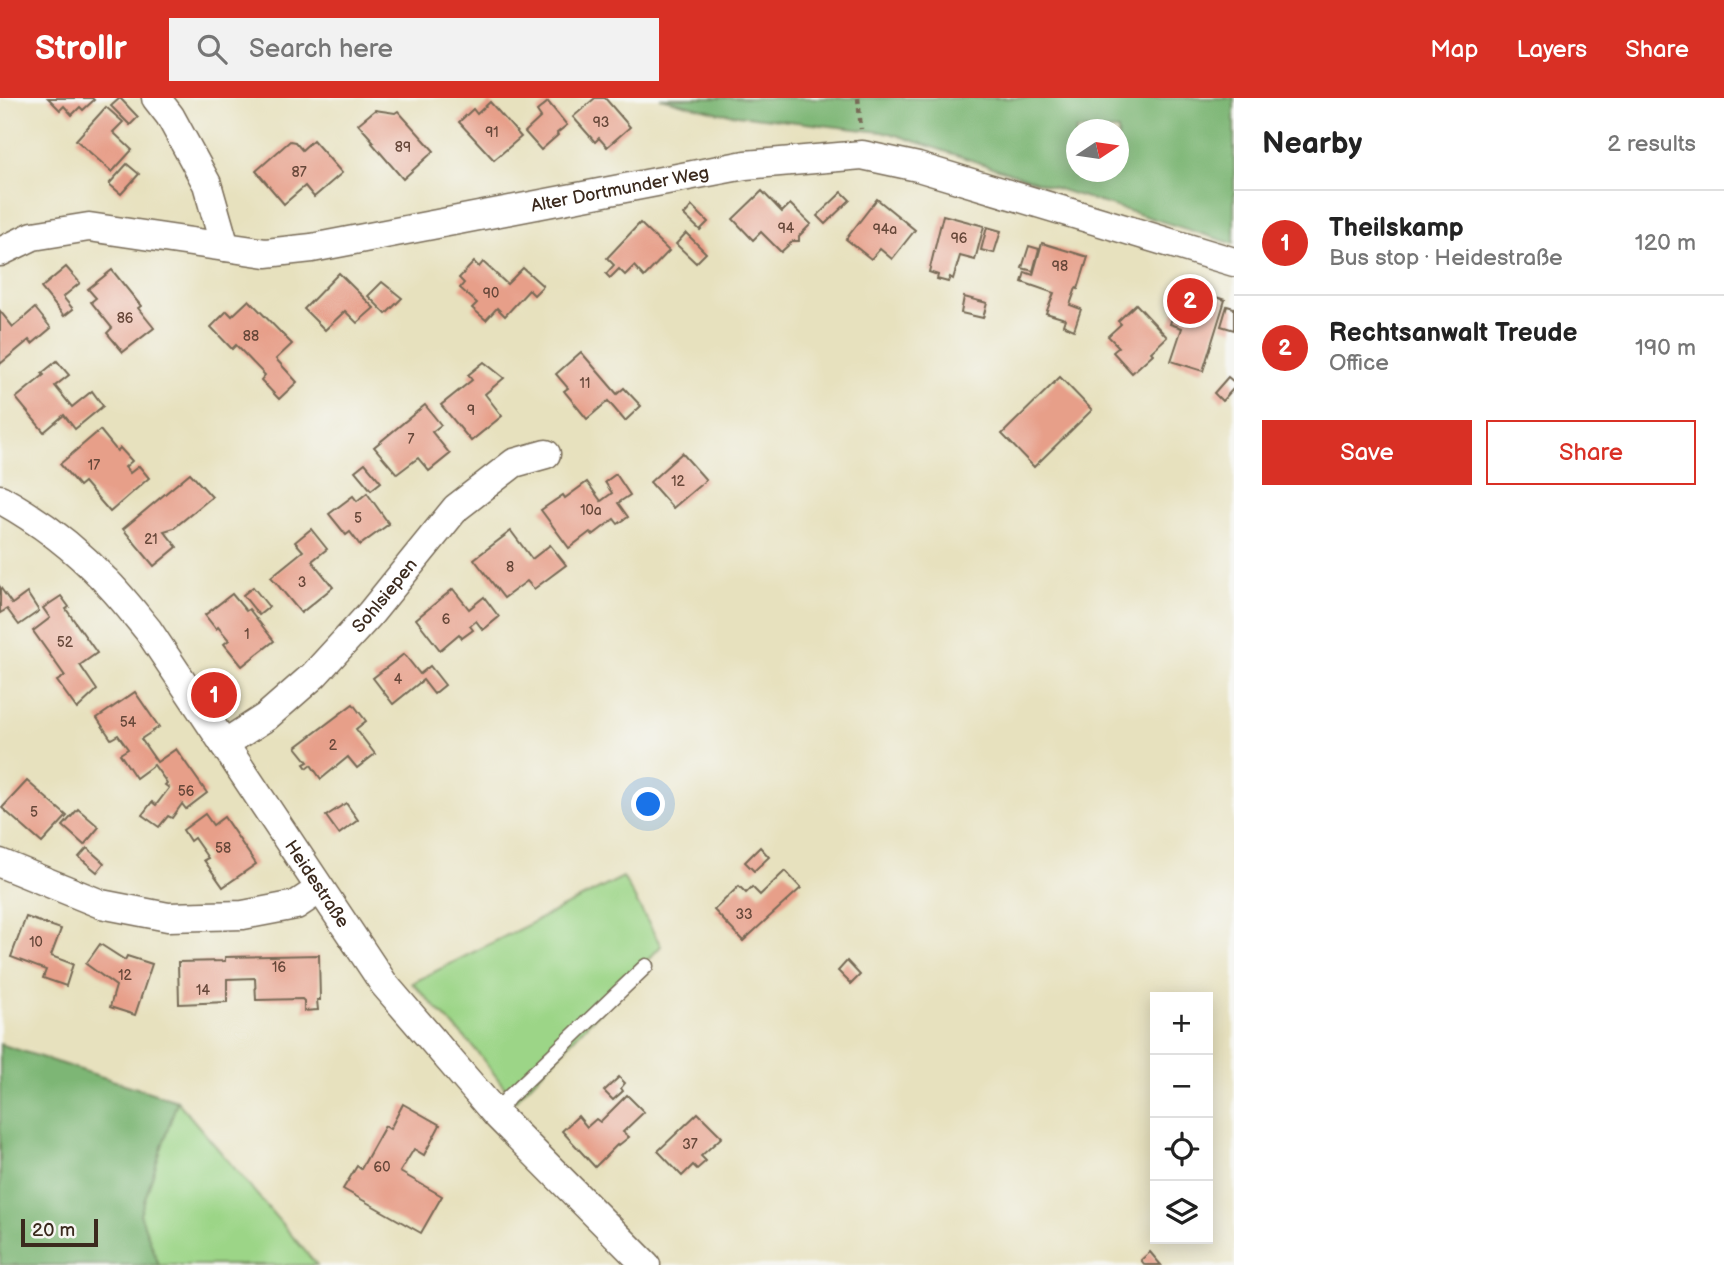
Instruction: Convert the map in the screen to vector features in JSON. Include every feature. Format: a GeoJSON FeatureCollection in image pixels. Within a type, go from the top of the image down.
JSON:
{"type":"FeatureCollection","features":[{"type":"Feature","properties":{"kind":"street"},"geometry":{"type":"LineString","coordinates":[[156,98],[170,116],[207,184],[225,247]]}},
{"type":"Feature","properties":{"kind":"street","name":"Alter Dortmunder Weg"},"geometry":{"type":"LineString","coordinates":[[0,252],[33,236],[89,227],[267,253],[312,248],[746,165],[862,155],[918,167],[1234,262]]}},
{"type":"Feature","properties":{"kind":"street","name":"Sohlsiepen"},"geometry":{"type":"LineString","coordinates":[[224,744],[265,716],[314,675],[370,614],[456,508],[514,463],[547,454]]}},
{"type":"Feature","properties":{"kind":"street","name":"Heidestraße"},"geometry":{"type":"LineString","coordinates":[[0,499],[67,545],[104,579],[148,630],[384,984],[496,1114],[646,1265]]}},
{"type":"Feature","properties":{"kind":"street"},"geometry":{"type":"LineString","coordinates":[[0,863],[102,904],[168,917],[243,915],[296,905],[320,890]]}},
{"type":"Feature","properties":{"kind":"lane"},"geometry":{"type":"LineString","coordinates":[[496,1114],[508,1098],[646,966]]}},
{"type":"Feature","properties":{"kind":"green space"},"geometry":{"type":"Polygon","coordinates":[[[660,98],[1234,98],[1234,244],[1055,188],[890,133],[720,113],[660,98]]]}},
{"type":"Feature","properties":{"kind":"green space"},"geometry":{"type":"Polygon","coordinates":[[[623,877],[661,946],[515,1101],[471,1044],[412,983],[623,877]]]}},
{"type":"Feature","properties":{"kind":"green space"},"geometry":{"type":"Polygon","coordinates":[[[0,1044],[177,1101],[140,1214],[159,1265],[0,1265],[0,1044]]]}},
{"type":"Feature","properties":{"kind":"green space"},"geometry":{"type":"Polygon","coordinates":[[[177,1101],[317,1265],[159,1265],[139,1214],[177,1101]]]}},
{"type":"Feature","properties":{"kind":"building"},"geometry":{"type":"Polygon","coordinates":[[[48,98],[94,100],[83,110],[80,107],[72,115],[64,106],[60,110],[48,98]]]}},
{"type":"Feature","properties":{"kind":"building"},"geometry":{"type":"Polygon","coordinates":[[[120,98],[138,117],[130,125],[111,106],[120,98]]]}},
{"type":"Feature","properties":{"kind":"building"},"geometry":{"type":"Polygon","coordinates":[[[595,98],[605,98],[630,127],[607,147],[599,138],[595,142],[573,117],[595,98]]]}},
{"type":"Feature","properties":{"kind":"building"},"geometry":{"type":"Polygon","coordinates":[[[490,102],[521,137],[494,160],[459,122],[473,109],[477,114],[490,102]]]}},
{"type":"Feature","properties":{"kind":"building"},"geometry":{"type":"Polygon","coordinates":[[[548,102],[567,125],[541,150],[525,132],[541,117],[537,111],[548,102]]]}},
{"type":"Feature","properties":{"kind":"building"},"geometry":{"type":"Polygon","coordinates":[[[106,107],[123,122],[113,132],[132,150],[112,172],[76,140],[106,107]]]}},
{"type":"Feature","properties":{"kind":"building"},"geometry":{"type":"Polygon","coordinates":[[[375,110],[395,113],[398,111],[434,151],[403,179],[358,124],[375,110]]]}},
{"type":"Feature","properties":{"kind":"building"},"geometry":{"type":"Polygon","coordinates":[[[313,140],[342,173],[314,197],[305,186],[284,204],[256,171],[290,141],[295,142],[302,150],[313,140]]]}},
{"type":"Feature","properties":{"kind":"building"},"geometry":{"type":"Polygon","coordinates":[[[127,164],[139,174],[121,194],[109,184],[127,164]]]}},
{"type":"Feature","properties":{"kind":"building"},"geometry":{"type":"Polygon","coordinates":[[[762,191],[782,212],[790,204],[811,224],[799,236],[799,241],[793,241],[781,252],[761,232],[753,240],[733,219],[762,191]]]}},
{"type":"Feature","properties":{"kind":"building"},"geometry":{"type":"Polygon","coordinates":[[[842,192],[850,200],[825,224],[817,216],[842,192]]]}},
{"type":"Feature","properties":{"kind":"building"},"geometry":{"type":"Polygon","coordinates":[[[877,199],[915,230],[892,259],[880,249],[871,259],[846,239],[877,199]]]}},
{"type":"Feature","properties":{"kind":"building"},"geometry":{"type":"Polygon","coordinates":[[[692,206],[708,222],[700,230],[684,215],[692,206]]]}},
{"type":"Feature","properties":{"kind":"building"},"geometry":{"type":"Polygon","coordinates":[[[943,215],[984,226],[975,260],[960,256],[953,279],[950,277],[948,282],[937,279],[938,275],[929,272],[943,215]]]}},
{"type":"Feature","properties":{"kind":"building"},"geometry":{"type":"Polygon","coordinates":[[[640,223],[669,251],[644,277],[634,266],[625,275],[619,269],[610,278],[606,274],[614,265],[607,258],[640,223]]]}},
{"type":"Feature","properties":{"kind":"building"},"geometry":{"type":"Polygon","coordinates":[[[987,227],[1001,231],[994,253],[981,250],[987,227]]]}},
{"type":"Feature","properties":{"kind":"building"},"geometry":{"type":"Polygon","coordinates":[[[686,233],[706,253],[696,263],[676,244],[686,233]]]}},
{"type":"Feature","properties":{"kind":"building"},"geometry":{"type":"Polygon","coordinates":[[[1042,243],[1088,257],[1070,305],[1081,309],[1074,330],[1063,325],[1065,319],[1046,313],[1054,293],[1022,282],[1025,272],[1033,275],[1042,243]]]}},
{"type":"Feature","properties":{"kind":"building"},"geometry":{"type":"Polygon","coordinates":[[[1029,246],[1039,249],[1033,271],[1022,268],[1029,246]]]}},
{"type":"Feature","properties":{"kind":"building"},"geometry":{"type":"Polygon","coordinates":[[[474,262],[479,267],[483,262],[507,284],[523,268],[543,286],[534,295],[529,290],[505,316],[497,308],[486,320],[472,308],[477,303],[460,288],[464,283],[459,278],[474,262]]]}},
{"type":"Feature","properties":{"kind":"building"},"geometry":{"type":"Polygon","coordinates":[[[66,267],[80,283],[63,297],[73,309],[64,316],[41,288],[66,267]]]}},
{"type":"Feature","properties":{"kind":"building"},"geometry":{"type":"Polygon","coordinates":[[[112,270],[141,306],[138,308],[154,328],[123,352],[107,333],[112,328],[91,302],[96,298],[88,289],[112,270]]]}},
{"type":"Feature","properties":{"kind":"building"},"geometry":{"type":"Polygon","coordinates":[[[339,273],[374,308],[357,323],[345,311],[325,330],[304,309],[339,273]]]}},
{"type":"Feature","properties":{"kind":"building"},"geometry":{"type":"Polygon","coordinates":[[[382,282],[402,298],[386,314],[368,296],[382,282]]]}},
{"type":"Feature","properties":{"kind":"building"},"geometry":{"type":"Polygon","coordinates":[[[1182,286],[1225,300],[1203,371],[1171,361],[1182,328],[1170,324],[1182,286]]]}},
{"type":"Feature","properties":{"kind":"building"},"geometry":{"type":"Polygon","coordinates":[[[964,297],[987,303],[983,318],[961,313],[964,297]]]}},
{"type":"Feature","properties":{"kind":"building"},"geometry":{"type":"Polygon","coordinates":[[[249,300],[292,344],[276,359],[297,382],[279,399],[261,380],[265,375],[236,345],[232,349],[211,327],[227,311],[232,316],[249,300]]]}},
{"type":"Feature","properties":{"kind":"building"},"geometry":{"type":"Polygon","coordinates":[[[1136,304],[1167,337],[1132,373],[1113,352],[1119,347],[1108,336],[1121,324],[1118,321],[1136,304]]]}},
{"type":"Feature","properties":{"kind":"building"},"geometry":{"type":"Polygon","coordinates":[[[1227,306],[1234,308],[1234,330],[1221,326],[1227,306]]]}},
{"type":"Feature","properties":{"kind":"building"},"geometry":{"type":"Polygon","coordinates":[[[35,308],[51,328],[32,344],[29,340],[0,364],[0,311],[13,327],[35,308]]]}},
{"type":"Feature","properties":{"kind":"building"},"geometry":{"type":"Polygon","coordinates":[[[581,352],[617,394],[624,388],[641,406],[625,421],[608,401],[587,419],[564,391],[568,388],[556,374],[581,352]]]}},
{"type":"Feature","properties":{"kind":"building"},"geometry":{"type":"Polygon","coordinates":[[[57,361],[69,375],[55,386],[72,407],[92,391],[103,406],[75,429],[64,415],[44,432],[16,398],[57,361]]]}},
{"type":"Feature","properties":{"kind":"building"},"geometry":{"type":"Polygon","coordinates":[[[484,362],[504,378],[485,394],[502,416],[471,441],[441,405],[472,380],[468,375],[484,362]]]}},
{"type":"Feature","properties":{"kind":"building"},"geometry":{"type":"Polygon","coordinates":[[[1060,377],[1092,410],[1034,467],[1002,434],[1060,377]]]}},
{"type":"Feature","properties":{"kind":"building"},"geometry":{"type":"Polygon","coordinates":[[[1228,377],[1234,382],[1234,388],[1222,401],[1214,393],[1228,377]]]}},
{"type":"Feature","properties":{"kind":"building"},"geometry":{"type":"Polygon","coordinates":[[[425,405],[441,425],[432,432],[450,454],[429,471],[418,458],[397,474],[374,447],[425,405]]]}},
{"type":"Feature","properties":{"kind":"building"},"geometry":{"type":"Polygon","coordinates":[[[100,430],[117,451],[120,448],[132,461],[125,467],[130,473],[139,466],[149,478],[110,512],[84,482],[79,486],[60,464],[100,430]]]}},
{"type":"Feature","properties":{"kind":"building"},"geometry":{"type":"Polygon","coordinates":[[[682,453],[706,480],[673,508],[650,482],[682,453]]]}},
{"type":"Feature","properties":{"kind":"building"},"geometry":{"type":"Polygon","coordinates":[[[365,463],[381,482],[371,490],[355,471],[365,463]]]}},
{"type":"Feature","properties":{"kind":"building"},"geometry":{"type":"Polygon","coordinates":[[[190,473],[212,497],[174,528],[164,531],[177,547],[154,566],[123,529],[190,473]]]}},
{"type":"Feature","properties":{"kind":"building"},"geometry":{"type":"Polygon","coordinates":[[[616,474],[630,495],[618,503],[628,517],[618,524],[614,519],[569,548],[541,510],[563,495],[565,498],[587,482],[601,501],[612,493],[605,482],[616,474]]]}},
{"type":"Feature","properties":{"kind":"building"},"geometry":{"type":"Polygon","coordinates":[[[367,493],[389,524],[360,545],[350,532],[346,535],[329,514],[353,496],[357,501],[367,493]]]}},
{"type":"Feature","properties":{"kind":"building"},"geometry":{"type":"Polygon","coordinates":[[[311,529],[327,549],[312,561],[333,587],[301,613],[271,577],[303,551],[295,542],[311,529]]]}},
{"type":"Feature","properties":{"kind":"building"},"geometry":{"type":"Polygon","coordinates":[[[511,531],[532,559],[550,545],[566,565],[534,589],[527,581],[504,598],[474,559],[511,531]]]}},
{"type":"Feature","properties":{"kind":"building"},"geometry":{"type":"Polygon","coordinates":[[[0,587],[12,604],[27,593],[39,611],[19,625],[7,609],[0,613],[0,587]]]}},
{"type":"Feature","properties":{"kind":"building"},"geometry":{"type":"Polygon","coordinates":[[[253,587],[269,607],[259,615],[243,595],[253,587]]]}},
{"type":"Feature","properties":{"kind":"building"},"geometry":{"type":"Polygon","coordinates":[[[453,589],[469,609],[484,597],[499,617],[483,630],[476,621],[470,626],[473,630],[462,638],[459,634],[440,650],[416,619],[453,589]]]}},
{"type":"Feature","properties":{"kind":"building"},"geometry":{"type":"Polygon","coordinates":[[[232,594],[246,611],[249,609],[274,641],[242,666],[224,644],[229,640],[205,615],[232,594]]]}},
{"type":"Feature","properties":{"kind":"building"},"geometry":{"type":"Polygon","coordinates":[[[61,596],[69,607],[66,609],[97,653],[80,665],[97,690],[77,709],[57,681],[65,676],[33,631],[50,618],[43,608],[61,596]]]}},
{"type":"Feature","properties":{"kind":"building"},"geometry":{"type":"Polygon","coordinates":[[[404,654],[420,674],[430,666],[445,685],[434,694],[423,680],[393,704],[373,678],[404,654]]]}},
{"type":"Feature","properties":{"kind":"building"},"geometry":{"type":"Polygon","coordinates":[[[135,692],[159,727],[141,739],[157,762],[176,749],[207,793],[186,809],[182,804],[172,818],[168,816],[159,827],[142,815],[152,802],[156,805],[169,788],[165,785],[167,783],[154,765],[136,778],[120,754],[128,749],[118,735],[111,739],[97,718],[135,692]]]}},
{"type":"Feature","properties":{"kind":"building"},"geometry":{"type":"Polygon","coordinates":[[[353,704],[366,721],[356,729],[375,754],[357,768],[348,757],[321,779],[311,765],[307,768],[304,764],[308,762],[296,747],[353,704]]]}},
{"type":"Feature","properties":{"kind":"building"},"geometry":{"type":"Polygon","coordinates":[[[27,781],[67,816],[42,843],[2,808],[27,781]]]}},
{"type":"Feature","properties":{"kind":"building"},"geometry":{"type":"Polygon","coordinates":[[[346,803],[358,820],[339,834],[326,816],[346,803]]]}},
{"type":"Feature","properties":{"kind":"building"},"geometry":{"type":"Polygon","coordinates":[[[78,809],[99,827],[84,845],[63,826],[78,809]]]}},
{"type":"Feature","properties":{"kind":"building"},"geometry":{"type":"Polygon","coordinates":[[[205,814],[213,825],[224,817],[256,864],[223,887],[204,860],[208,858],[194,838],[190,841],[183,830],[205,814]]]}},
{"type":"Feature","properties":{"kind":"building"},"geometry":{"type":"Polygon","coordinates":[[[760,847],[769,857],[754,871],[745,862],[760,847]]]}},
{"type":"Feature","properties":{"kind":"building"},"geometry":{"type":"Polygon","coordinates":[[[87,848],[104,863],[97,872],[79,857],[87,848]]]}},
{"type":"Feature","properties":{"kind":"building"},"geometry":{"type":"Polygon","coordinates":[[[785,871],[801,888],[743,941],[714,910],[739,886],[746,893],[752,887],[760,895],[785,871]]]}},
{"type":"Feature","properties":{"kind":"building"},"geometry":{"type":"Polygon","coordinates":[[[26,917],[61,929],[51,956],[73,964],[66,986],[43,978],[46,970],[11,957],[26,917]]]}},
{"type":"Feature","properties":{"kind":"building"},"geometry":{"type":"Polygon","coordinates":[[[100,944],[125,960],[127,956],[152,964],[135,1015],[110,1007],[116,986],[86,964],[100,944]]]}},
{"type":"Feature","properties":{"kind":"building"},"geometry":{"type":"Polygon","coordinates":[[[319,955],[318,1010],[304,1011],[302,999],[256,1000],[255,978],[227,979],[227,1002],[179,1004],[178,962],[225,961],[225,957],[319,955]]]}},
{"type":"Feature","properties":{"kind":"building"},"geometry":{"type":"Polygon","coordinates":[[[847,961],[860,975],[851,984],[838,971],[847,961]]]}},
{"type":"Feature","properties":{"kind":"building"},"geometry":{"type":"Polygon","coordinates":[[[619,1077],[625,1083],[621,1088],[623,1091],[613,1100],[604,1091],[619,1077]]]}},
{"type":"Feature","properties":{"kind":"building"},"geometry":{"type":"Polygon","coordinates":[[[627,1095],[644,1112],[623,1132],[629,1137],[595,1167],[562,1131],[578,1116],[587,1127],[596,1119],[600,1122],[627,1095]]]}},
{"type":"Feature","properties":{"kind":"building"},"geometry":{"type":"Polygon","coordinates":[[[403,1104],[440,1125],[424,1155],[414,1149],[400,1172],[442,1196],[421,1233],[343,1189],[357,1166],[361,1169],[385,1126],[390,1129],[403,1104]]]}},
{"type":"Feature","properties":{"kind":"building"},"geometry":{"type":"Polygon","coordinates":[[[698,1113],[722,1137],[701,1156],[706,1161],[697,1169],[693,1165],[682,1176],[658,1151],[698,1113]]]}},
{"type":"Feature","properties":{"kind":"building"},"geometry":{"type":"Polygon","coordinates":[[[1150,1252],[1161,1265],[1145,1265],[1141,1260],[1150,1252]]]}},
{"type":"Feature","properties":{"kind":"place","name":"Rechtsanwalt Treude"},"geometry":{"type":"Point","coordinates":[1190,301]}},
{"type":"Feature","properties":{"kind":"place","name":"Theilskamp"},"geometry":{"type":"Point","coordinates":[214,695]}}]}
